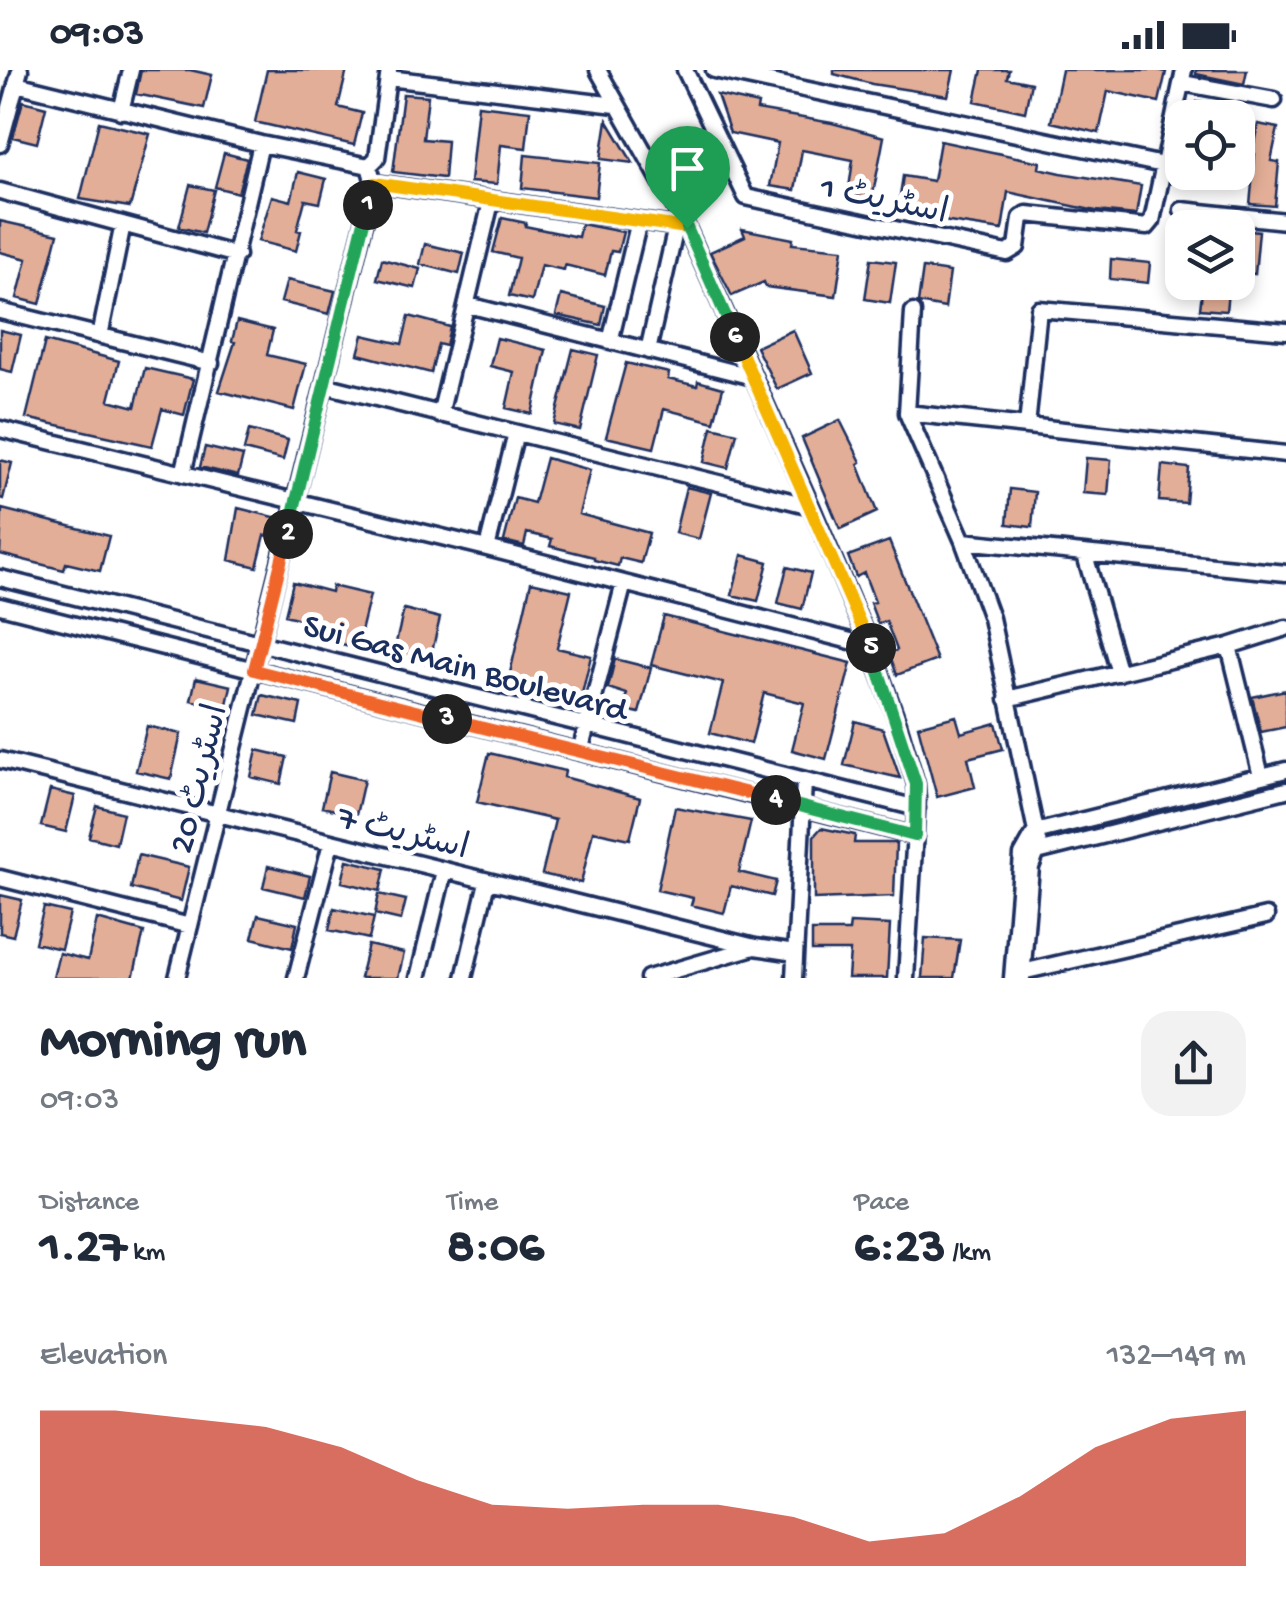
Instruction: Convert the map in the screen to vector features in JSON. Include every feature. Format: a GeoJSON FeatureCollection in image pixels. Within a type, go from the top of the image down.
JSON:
{"type":"FeatureCollection","features":[{"type":"Feature","properties":{"kind":"street"},"geometry":{"type":"LineString","coordinates":[[122,110],[132,70]]}},
{"type":"Feature","properties":{"kind":"street"},"geometry":{"type":"LineString","coordinates":[[598,70],[682,227],[753,377],[870,646],[912,771],[917,808],[906,978]]}},
{"type":"Feature","properties":{"kind":"street"},"geometry":{"type":"LineString","coordinates":[[714,70],[1163,165],[1183,76],[1274,100]]}},
{"type":"Feature","properties":{"kind":"street","name":"اسٹریٹ 1"},"geometry":{"type":"LineString","coordinates":[[689,71],[742,190],[754,200],[1008,253],[1018,247],[1021,218],[1027,214],[1147,227],[1152,221],[1163,165]]}},
{"type":"Feature","properties":{"kind":"street"},"geometry":{"type":"LineString","coordinates":[[369,166],[377,158],[388,74],[616,106]]}},
{"type":"Feature","properties":{"kind":"street"},"geometry":{"type":"LineString","coordinates":[[0,144],[18,77],[122,110],[369,166]]}},
{"type":"Feature","properties":{"kind":"street"},"geometry":{"type":"LineString","coordinates":[[183,474],[262,144]]}},
{"type":"Feature","properties":{"kind":"street"},"geometry":{"type":"LineString","coordinates":[[369,166],[374,183],[682,227]]}},
{"type":"Feature","properties":{"kind":"street","name":"اسٹریٹ 20"},"geometry":{"type":"LineString","coordinates":[[177,978],[374,183]]}},
{"type":"Feature","properties":{"kind":"street"},"geometry":{"type":"LineString","coordinates":[[0,191],[238,255]]}},
{"type":"Feature","properties":{"kind":"street"},"geometry":{"type":"LineString","coordinates":[[440,415],[491,202]]}},
{"type":"Feature","properties":{"kind":"street"},"geometry":{"type":"LineString","coordinates":[[1255,217],[1286,220]]}},
{"type":"Feature","properties":{"kind":"street"},"geometry":{"type":"LineString","coordinates":[[610,342],[639,221]]}},
{"type":"Feature","properties":{"kind":"street"},"geometry":{"type":"LineString","coordinates":[[100,336],[123,224]]}},
{"type":"Feature","properties":{"kind":"street"},"geometry":{"type":"LineString","coordinates":[[648,351],[682,227]]}},
{"type":"Feature","properties":{"kind":"street"},"geometry":{"type":"LineString","coordinates":[[468,305],[753,377]]}},
{"type":"Feature","properties":{"kind":"street"},"geometry":{"type":"LineString","coordinates":[[1028,426],[1039,309],[1286,331]]}},
{"type":"Feature","properties":{"kind":"street"},"geometry":{"type":"LineString","coordinates":[[0,311],[211,362]]}},
{"type":"Feature","properties":{"kind":"street"},"geometry":{"type":"LineString","coordinates":[[912,312],[908,412],[991,618],[1040,850],[1031,866],[1019,976]]}},
{"type":"Feature","properties":{"kind":"street"},"geometry":{"type":"LineString","coordinates":[[324,386],[811,506]]}},
{"type":"Feature","properties":{"kind":"street"},"geometry":{"type":"LineString","coordinates":[[908,412],[1286,454]]}},
{"type":"Feature","properties":{"kind":"street"},"geometry":{"type":"LineString","coordinates":[[0,429],[870,646]]}},
{"type":"Feature","properties":{"kind":"street"},"geometry":{"type":"LineString","coordinates":[[487,548],[516,433]]}},
{"type":"Feature","properties":{"kind":"street"},"geometry":{"type":"LineString","coordinates":[[963,541],[1286,574]]}},
{"type":"Feature","properties":{"kind":"street"},"geometry":{"type":"LineString","coordinates":[[1086,555],[1119,674]]}},
{"type":"Feature","properties":{"kind":"street","name":"Sui Gas Main Boulevard"},"geometry":{"type":"LineString","coordinates":[[0,578],[917,808]]}},
{"type":"Feature","properties":{"kind":"street"},"geometry":{"type":"LineString","coordinates":[[580,752],[624,583]]}},
{"type":"Feature","properties":{"kind":"street","name":"Sui Gas Main Boulevard"},"geometry":{"type":"LineString","coordinates":[[0,606],[915,836]]}},
{"type":"Feature","properties":{"kind":"street"},"geometry":{"type":"LineString","coordinates":[[1008,699],[1230,646],[1286,628]]}},
{"type":"Feature","properties":{"kind":"street"},"geometry":{"type":"LineString","coordinates":[[1230,646],[1260,776]]}},
{"type":"Feature","properties":{"kind":"street","name":"اسٹریٹ 7"},"geometry":{"type":"LineString","coordinates":[[0,760],[444,872],[755,947],[795,953]]}},
{"type":"Feature","properties":{"kind":"street"},"geometry":{"type":"LineString","coordinates":[[1019,976],[1022,855],[1035,832],[1286,770]]}},
{"type":"Feature","properties":{"kind":"street"},"geometry":{"type":"LineString","coordinates":[[794,978],[804,782]]}},
{"type":"Feature","properties":{"kind":"street"},"geometry":{"type":"LineString","coordinates":[[1040,850],[1286,790]]}},
{"type":"Feature","properties":{"kind":"street"},"geometry":{"type":"LineString","coordinates":[[296,978],[331,843]]}},
{"type":"Feature","properties":{"kind":"street"},"geometry":{"type":"LineString","coordinates":[[418,978],[444,872]]}},
{"type":"Feature","properties":{"kind":"street"},"geometry":{"type":"LineString","coordinates":[[0,878],[190,926]]}},
{"type":"Feature","properties":{"kind":"street"},"geometry":{"type":"LineString","coordinates":[[464,978],[487,882]]}},
{"type":"Feature","properties":{"kind":"street"},"geometry":{"type":"LineString","coordinates":[[1019,976],[1266,916]]}},
{"type":"Feature","properties":{"kind":"street"},"geometry":{"type":"LineString","coordinates":[[648,978],[755,947]]}},
{"type":"Feature","properties":{"kind":"building"},"geometry":{"type":"Polygon","coordinates":[[[141,70],[190,70],[212,75],[204,108],[136,94],[141,70]]]}},
{"type":"Feature","properties":{"kind":"building"},"geometry":{"type":"Polygon","coordinates":[[[267,70],[347,70],[338,107],[362,113],[354,145],[255,122],[267,70]]]}},
{"type":"Feature","properties":{"kind":"building"},"geometry":{"type":"Polygon","coordinates":[[[834,70],[954,70],[948,96],[872,84],[834,74],[834,70]]]}},
{"type":"Feature","properties":{"kind":"building"},"geometry":{"type":"Polygon","coordinates":[[[982,70],[1009,70],[1007,78],[1031,83],[1025,112],[975,101],[982,70]]]}},
{"type":"Feature","properties":{"kind":"building"},"geometry":{"type":"Polygon","coordinates":[[[1062,70],[1166,72],[1159,102],[1108,91],[1099,133],[1051,122],[1062,70]]]}},
{"type":"Feature","properties":{"kind":"building"},"geometry":{"type":"Polygon","coordinates":[[[1196,70],[1247,70],[1244,84],[1196,74],[1196,70]]]}},
{"type":"Feature","properties":{"kind":"building"},"geometry":{"type":"Polygon","coordinates":[[[403,94],[428,96],[423,139],[447,141],[444,178],[393,172],[403,94]]]}},
{"type":"Feature","properties":{"kind":"building"},"geometry":{"type":"Polygon","coordinates":[[[717,95],[758,104],[757,110],[884,137],[872,199],[848,195],[853,160],[802,150],[795,190],[770,186],[778,143],[730,133],[717,95]]]}},
{"type":"Feature","properties":{"kind":"building"},"geometry":{"type":"Polygon","coordinates":[[[23,101],[46,107],[37,143],[13,137],[23,101]]]}},
{"type":"Feature","properties":{"kind":"building"},"geometry":{"type":"Polygon","coordinates":[[[478,105],[530,111],[526,148],[501,145],[497,184],[470,182],[478,105]]]}},
{"type":"Feature","properties":{"kind":"building"},"geometry":{"type":"Polygon","coordinates":[[[607,120],[633,163],[601,159],[607,120]]]}},
{"type":"Feature","properties":{"kind":"building"},"geometry":{"type":"Polygon","coordinates":[[[99,122],[150,134],[130,207],[80,199],[99,122]]]}},
{"type":"Feature","properties":{"kind":"building"},"geometry":{"type":"Polygon","coordinates":[[[1258,124],[1278,128],[1271,161],[1279,162],[1275,206],[1250,204],[1251,190],[1255,190],[1258,124]]]}},
{"type":"Feature","properties":{"kind":"building"},"geometry":{"type":"Polygon","coordinates":[[[678,134],[705,191],[688,201],[658,147],[678,134]]]}},
{"type":"Feature","properties":{"kind":"building"},"geometry":{"type":"Polygon","coordinates":[[[940,141],[1040,162],[1039,168],[1061,173],[1141,186],[1136,215],[1096,211],[1008,192],[1002,230],[949,222],[923,216],[924,212],[898,208],[903,176],[933,181],[940,141]]]}},
{"type":"Feature","properties":{"kind":"building"},"geometry":{"type":"Polygon","coordinates":[[[224,153],[247,159],[238,193],[215,187],[224,153]]]}},
{"type":"Feature","properties":{"kind":"building"},"geometry":{"type":"Polygon","coordinates":[[[525,155],[600,163],[596,197],[522,188],[525,155]]]}},
{"type":"Feature","properties":{"kind":"building"},"geometry":{"type":"Polygon","coordinates":[[[298,172],[326,179],[320,203],[305,200],[296,251],[258,241],[272,196],[291,201],[298,172]]]}},
{"type":"Feature","properties":{"kind":"building"},"geometry":{"type":"Polygon","coordinates":[[[190,185],[214,190],[203,233],[179,227],[190,185]]]}},
{"type":"Feature","properties":{"kind":"building"},"geometry":{"type":"Polygon","coordinates":[[[502,218],[578,237],[581,224],[623,232],[618,252],[611,251],[605,275],[565,265],[564,270],[541,265],[532,301],[509,296],[518,258],[493,252],[502,218]]]}},
{"type":"Feature","properties":{"kind":"building"},"geometry":{"type":"Polygon","coordinates":[[[0,221],[58,234],[40,304],[17,298],[27,259],[0,252],[0,221]]]}},
{"type":"Feature","properties":{"kind":"building"},"geometry":{"type":"Polygon","coordinates":[[[742,229],[793,239],[792,244],[843,249],[836,296],[766,287],[764,282],[732,296],[710,252],[745,236],[742,229]]]}},
{"type":"Feature","properties":{"kind":"building"},"geometry":{"type":"Polygon","coordinates":[[[1255,231],[1259,231],[1255,274],[1255,231]]]}},
{"type":"Feature","properties":{"kind":"building"},"geometry":{"type":"Polygon","coordinates":[[[425,244],[464,253],[459,274],[420,264],[425,244]]]}},
{"type":"Feature","properties":{"kind":"building"},"geometry":{"type":"Polygon","coordinates":[[[382,259],[420,269],[415,288],[377,279],[382,259]]]}},
{"type":"Feature","properties":{"kind":"building"},"geometry":{"type":"Polygon","coordinates":[[[871,259],[896,262],[890,303],[865,299],[871,259]]]}},
{"type":"Feature","properties":{"kind":"building"},"geometry":{"type":"Polygon","coordinates":[[[1111,259],[1150,263],[1148,283],[1110,279],[1111,259]]]}},
{"type":"Feature","properties":{"kind":"building"},"geometry":{"type":"Polygon","coordinates":[[[923,268],[950,272],[945,308],[918,303],[923,268]]]}},
{"type":"Feature","properties":{"kind":"building"},"geometry":{"type":"Polygon","coordinates":[[[287,280],[335,291],[329,314],[281,302],[287,280]]]}},
{"type":"Feature","properties":{"kind":"building"},"geometry":{"type":"Polygon","coordinates":[[[561,295],[605,306],[601,325],[556,315],[561,295]]]}},
{"type":"Feature","properties":{"kind":"building"},"geometry":{"type":"Polygon","coordinates":[[[1201,300],[1227,300],[1226,311],[1200,309],[1201,300]]]}},
{"type":"Feature","properties":{"kind":"building"},"geometry":{"type":"Polygon","coordinates":[[[409,316],[450,327],[446,346],[438,344],[431,373],[358,354],[363,335],[402,344],[409,316]]]}},
{"type":"Feature","properties":{"kind":"building"},"geometry":{"type":"Polygon","coordinates":[[[237,321],[273,330],[267,355],[306,364],[294,410],[219,391],[235,342],[232,341],[237,321]]]}},
{"type":"Feature","properties":{"kind":"building"},"geometry":{"type":"Polygon","coordinates":[[[0,330],[21,335],[12,372],[0,369],[0,330]]]}},
{"type":"Feature","properties":{"kind":"building"},"geometry":{"type":"Polygon","coordinates":[[[793,330],[812,373],[777,389],[756,347],[793,330]]]}},
{"type":"Feature","properties":{"kind":"building"},"geometry":{"type":"Polygon","coordinates":[[[497,338],[546,350],[532,414],[506,408],[514,372],[490,366],[497,338]]]}},
{"type":"Feature","properties":{"kind":"building"},"geometry":{"type":"Polygon","coordinates":[[[45,341],[119,361],[109,400],[135,407],[145,368],[193,379],[184,415],[162,409],[152,446],[26,418],[45,341]]]}},
{"type":"Feature","properties":{"kind":"building"},"geometry":{"type":"Polygon","coordinates":[[[573,349],[598,355],[580,430],[554,424],[573,349]]]}},
{"type":"Feature","properties":{"kind":"building"},"geometry":{"type":"Polygon","coordinates":[[[626,363],[669,373],[668,379],[723,388],[714,422],[664,409],[654,448],[606,437],[626,363]]]}},
{"type":"Feature","properties":{"kind":"building"},"geometry":{"type":"Polygon","coordinates":[[[840,420],[861,462],[858,464],[877,512],[840,529],[802,438],[840,420]]]}},
{"type":"Feature","properties":{"kind":"building"},"geometry":{"type":"Polygon","coordinates":[[[712,427],[737,433],[728,468],[704,462],[712,427]]]}},
{"type":"Feature","properties":{"kind":"building"},"geometry":{"type":"Polygon","coordinates":[[[249,430],[288,440],[283,460],[244,450],[249,430]]]}},
{"type":"Feature","properties":{"kind":"building"},"geometry":{"type":"Polygon","coordinates":[[[205,447],[243,456],[238,476],[200,467],[205,447]]]}},
{"type":"Feature","properties":{"kind":"building"},"geometry":{"type":"Polygon","coordinates":[[[546,458],[590,470],[579,514],[649,533],[641,563],[620,558],[618,566],[594,560],[550,546],[552,539],[527,533],[524,546],[504,541],[515,498],[534,503],[546,458]]]}},
{"type":"Feature","properties":{"kind":"building"},"geometry":{"type":"Polygon","coordinates":[[[1086,458],[1111,460],[1108,495],[1083,493],[1086,458]]]}},
{"type":"Feature","properties":{"kind":"building"},"geometry":{"type":"Polygon","coordinates":[[[0,460],[12,463],[3,499],[0,498],[0,460]]]}},
{"type":"Feature","properties":{"kind":"building"},"geometry":{"type":"Polygon","coordinates":[[[1162,465],[1189,468],[1186,503],[1159,501],[1162,465]]]}},
{"type":"Feature","properties":{"kind":"building"},"geometry":{"type":"Polygon","coordinates":[[[686,487],[711,493],[699,539],[675,533],[686,487]]]}},
{"type":"Feature","properties":{"kind":"building"},"geometry":{"type":"Polygon","coordinates":[[[1010,489],[1035,492],[1032,527],[1007,524],[1010,489]]]}},
{"type":"Feature","properties":{"kind":"building"},"geometry":{"type":"Polygon","coordinates":[[[238,508],[278,518],[273,537],[265,535],[257,567],[229,560],[238,508]]]}},
{"type":"Feature","properties":{"kind":"building"},"geometry":{"type":"Polygon","coordinates":[[[2,509],[109,536],[100,571],[66,563],[64,570],[0,554],[2,509]]]}},
{"type":"Feature","properties":{"kind":"building"},"geometry":{"type":"Polygon","coordinates":[[[889,541],[937,660],[897,675],[889,653],[897,650],[886,621],[878,624],[864,573],[856,577],[848,556],[889,541]]]}},
{"type":"Feature","properties":{"kind":"building"},"geometry":{"type":"Polygon","coordinates":[[[742,555],[768,562],[758,601],[732,595],[742,555]]]}},
{"type":"Feature","properties":{"kind":"building"},"geometry":{"type":"Polygon","coordinates":[[[787,567],[811,573],[802,609],[778,603],[787,567]]]}},
{"type":"Feature","properties":{"kind":"building"},"geometry":{"type":"Polygon","coordinates":[[[293,582],[331,592],[332,586],[370,595],[357,648],[319,638],[322,625],[285,615],[293,582]]]}},
{"type":"Feature","properties":{"kind":"building"},"geometry":{"type":"Polygon","coordinates":[[[531,582],[571,591],[557,648],[591,656],[580,702],[507,686],[531,582]]]}},
{"type":"Feature","properties":{"kind":"building"},"geometry":{"type":"Polygon","coordinates":[[[404,609],[440,618],[429,664],[393,655],[404,609]]]}},
{"type":"Feature","properties":{"kind":"building"},"geometry":{"type":"Polygon","coordinates":[[[664,616],[851,663],[826,759],[792,750],[804,703],[764,693],[751,744],[710,733],[723,683],[651,665],[664,616]]]}},
{"type":"Feature","properties":{"kind":"building"},"geometry":{"type":"Polygon","coordinates":[[[615,659],[651,668],[639,713],[622,709],[627,694],[608,688],[615,659]]]}},
{"type":"Feature","properties":{"kind":"building"},"geometry":{"type":"Polygon","coordinates":[[[196,678],[231,686],[226,709],[191,700],[196,678]]]}},
{"type":"Feature","properties":{"kind":"building"},"geometry":{"type":"Polygon","coordinates":[[[1286,690],[1286,727],[1261,732],[1252,697],[1286,690]]]}},
{"type":"Feature","properties":{"kind":"building"},"geometry":{"type":"Polygon","coordinates":[[[262,695],[301,704],[297,724],[257,715],[262,695]]]}},
{"type":"Feature","properties":{"kind":"building"},"geometry":{"type":"Polygon","coordinates":[[[956,716],[961,733],[996,723],[1003,749],[968,758],[975,787],[937,797],[918,726],[956,716]]]}},
{"type":"Feature","properties":{"kind":"building"},"geometry":{"type":"Polygon","coordinates":[[[855,721],[883,729],[900,778],[844,765],[855,721]]]}},
{"type":"Feature","properties":{"kind":"building"},"geometry":{"type":"Polygon","coordinates":[[[147,726],[181,734],[171,779],[136,771],[147,726]]]}},
{"type":"Feature","properties":{"kind":"building"},"geometry":{"type":"Polygon","coordinates":[[[257,750],[287,757],[281,784],[251,777],[257,750]]]}},
{"type":"Feature","properties":{"kind":"building"},"geometry":{"type":"Polygon","coordinates":[[[489,753],[565,771],[564,777],[640,798],[630,839],[593,831],[581,883],[542,874],[555,820],[477,802],[489,753]]]}},
{"type":"Feature","properties":{"kind":"building"},"geometry":{"type":"Polygon","coordinates":[[[330,772],[364,780],[356,815],[322,807],[330,772]]]}},
{"type":"Feature","properties":{"kind":"building"},"geometry":{"type":"Polygon","coordinates":[[[50,790],[75,796],[66,832],[41,826],[50,790]]]}},
{"type":"Feature","properties":{"kind":"building"},"geometry":{"type":"Polygon","coordinates":[[[97,806],[123,813],[116,844],[89,837],[97,806]]]}},
{"type":"Feature","properties":{"kind":"building"},"geometry":{"type":"Polygon","coordinates":[[[675,807],[751,821],[739,872],[776,881],[772,896],[731,886],[724,913],[691,905],[693,898],[657,890],[675,807]]]}},
{"type":"Feature","properties":{"kind":"building"},"geometry":{"type":"Polygon","coordinates":[[[821,828],[855,835],[854,843],[896,843],[894,896],[814,899],[814,836],[821,828]]]}},
{"type":"Feature","properties":{"kind":"building"},"geometry":{"type":"Polygon","coordinates":[[[138,855],[189,867],[181,901],[131,888],[138,855]]]}},
{"type":"Feature","properties":{"kind":"building"},"geometry":{"type":"Polygon","coordinates":[[[347,860],[385,869],[380,891],[342,882],[347,860]]]}},
{"type":"Feature","properties":{"kind":"building"},"geometry":{"type":"Polygon","coordinates":[[[268,866],[310,876],[305,897],[263,887],[268,866]]]}},
{"type":"Feature","properties":{"kind":"building"},"geometry":{"type":"Polygon","coordinates":[[[379,894],[406,900],[401,920],[375,914],[379,894]]]}},
{"type":"Feature","properties":{"kind":"building"},"geometry":{"type":"Polygon","coordinates":[[[0,895],[22,900],[13,936],[0,933],[0,895]]]}},
{"type":"Feature","properties":{"kind":"building"},"geometry":{"type":"Polygon","coordinates":[[[44,907],[70,913],[61,949],[35,943],[44,907]]]}},
{"type":"Feature","properties":{"kind":"building"},"geometry":{"type":"Polygon","coordinates":[[[334,908],[374,917],[369,939],[329,930],[334,908]]]}},
{"type":"Feature","properties":{"kind":"building"},"geometry":{"type":"Polygon","coordinates":[[[258,915],[297,924],[292,948],[252,938],[258,915]]]}},
{"type":"Feature","properties":{"kind":"building"},"geometry":{"type":"Polygon","coordinates":[[[97,919],[144,932],[133,978],[53,978],[59,953],[88,960],[97,919]]]}},
{"type":"Feature","properties":{"kind":"building"},"geometry":{"type":"Polygon","coordinates":[[[850,923],[890,925],[887,978],[848,978],[850,951],[812,951],[812,931],[849,931],[850,923]]]}},
{"type":"Feature","properties":{"kind":"building"},"geometry":{"type":"Polygon","coordinates":[[[925,938],[960,940],[954,978],[922,978],[925,938]]]}},
{"type":"Feature","properties":{"kind":"building"},"geometry":{"type":"Polygon","coordinates":[[[368,945],[404,953],[398,978],[360,978],[368,945]]]}},
{"type":"Feature","properties":{"kind":"route"},"geometry":{"type":"LineString","coordinates":[[374,183],[687,228],[870,646],[916,784],[915,836],[254,670],[374,183]]}}]}
